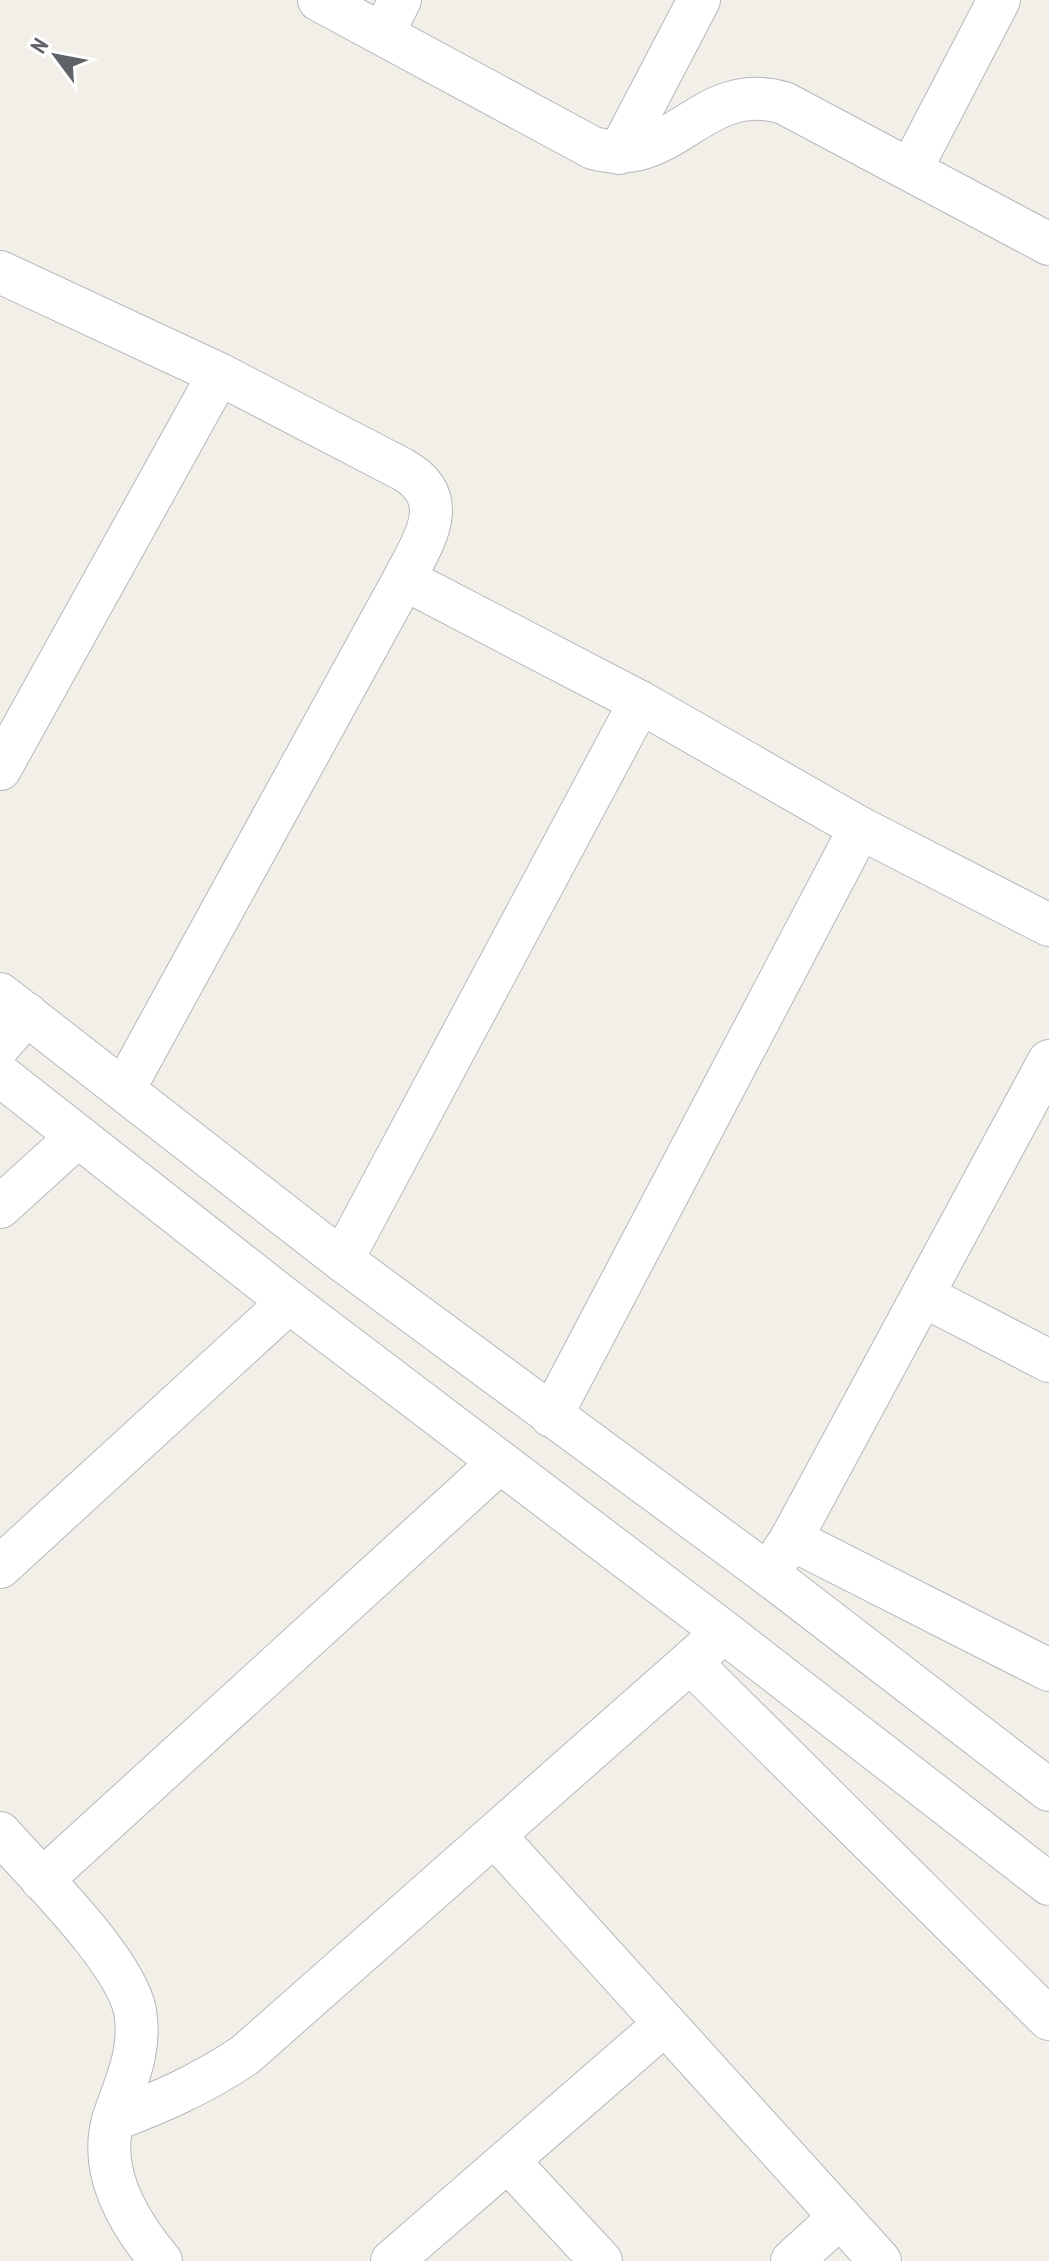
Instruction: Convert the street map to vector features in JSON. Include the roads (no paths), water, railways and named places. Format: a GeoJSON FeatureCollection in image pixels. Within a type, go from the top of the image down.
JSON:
{"type":"FeatureCollection","features":[{"type":"Feature","properties":{"kind":"street"},"geometry":{"type":"LineString","coordinates":[[319,0],[391,16],[581,143],[606,152],[639,151],[719,106],[751,97],[784,103],[1049,244]]}},
{"type":"Feature","properties":{"kind":"street"},"geometry":{"type":"LineString","coordinates":[[619,153],[699,0]]}},
{"type":"Feature","properties":{"kind":"street"},"geometry":{"type":"LineString","coordinates":[[911,169],[999,0]]}},
{"type":"Feature","properties":{"kind":"street"},"geometry":{"type":"LineString","coordinates":[[0,272],[219,374],[402,469],[422,484],[428,495],[431,519],[404,579],[124,1089]]}},
{"type":"Feature","properties":{"kind":"street"},"geometry":{"type":"LineString","coordinates":[[0,769],[219,374]]}},
{"type":"Feature","properties":{"kind":"street"},"geometry":{"type":"LineString","coordinates":[[404,579],[640,702],[860,828],[1049,925]]}},
{"type":"Feature","properties":{"kind":"street"},"geometry":{"type":"LineString","coordinates":[[342,1260],[640,702]]}},
{"type":"Feature","properties":{"kind":"street"},"geometry":{"type":"LineString","coordinates":[[551,1416],[860,828]]}},
{"type":"Feature","properties":{"kind":"street"},"geometry":{"type":"LineString","coordinates":[[9,1018],[124,1089],[342,1260],[768,1574],[1049,1790]]}},
{"type":"Feature","properties":{"kind":"street"},"geometry":{"type":"LineString","coordinates":[[768,1574],[791,1539],[1049,1061]]}},
{"type":"Feature","properties":{"kind":"street"},"geometry":{"type":"LineString","coordinates":[[0,1075],[289,1302],[1044,1870]]}},
{"type":"Feature","properties":{"kind":"street"},"geometry":{"type":"LineString","coordinates":[[0,1207],[77,1137]]}},
{"type":"Feature","properties":{"kind":"street"},"geometry":{"type":"LineString","coordinates":[[924,1296],[1049,1361]]}},
{"type":"Feature","properties":{"kind":"street"},"geometry":{"type":"LineString","coordinates":[[0,1567],[289,1302]]}},
{"type":"Feature","properties":{"kind":"street"},"geometry":{"type":"LineString","coordinates":[[42,1880],[500,1462]]}},
{"type":"Feature","properties":{"kind":"street"},"geometry":{"type":"LineString","coordinates":[[791,1539],[1049,1670]]}},
{"type":"Feature","properties":{"kind":"street"},"geometry":{"type":"LineString","coordinates":[[113,2120],[208,2080],[245,2055],[724,1632]]}},
{"type":"Feature","properties":{"kind":"street"},"geometry":{"type":"LineString","coordinates":[[691,1663],[1049,2019]]}},
{"type":"Feature","properties":{"kind":"street"},"geometry":{"type":"LineString","coordinates":[[0,1833],[120,1973],[135,2010],[136,2050],[126,2089],[113,2120],[111,2155],[116,2188],[130,2221],[161,2261]]}},
{"type":"Feature","properties":{"kind":"street"},"geometry":{"type":"LineString","coordinates":[[495,1836],[880,2261]]}},
{"type":"Feature","properties":{"kind":"street"},"geometry":{"type":"LineString","coordinates":[[392,2261],[665,2024]]}},
{"type":"Feature","properties":{"kind":"street"},"geometry":{"type":"LineString","coordinates":[[508,2161],[601,2261]]}},
{"type":"Feature","properties":{"kind":"street"},"geometry":{"type":"LineString","coordinates":[[792,2261],[840,2217]]}}]}
